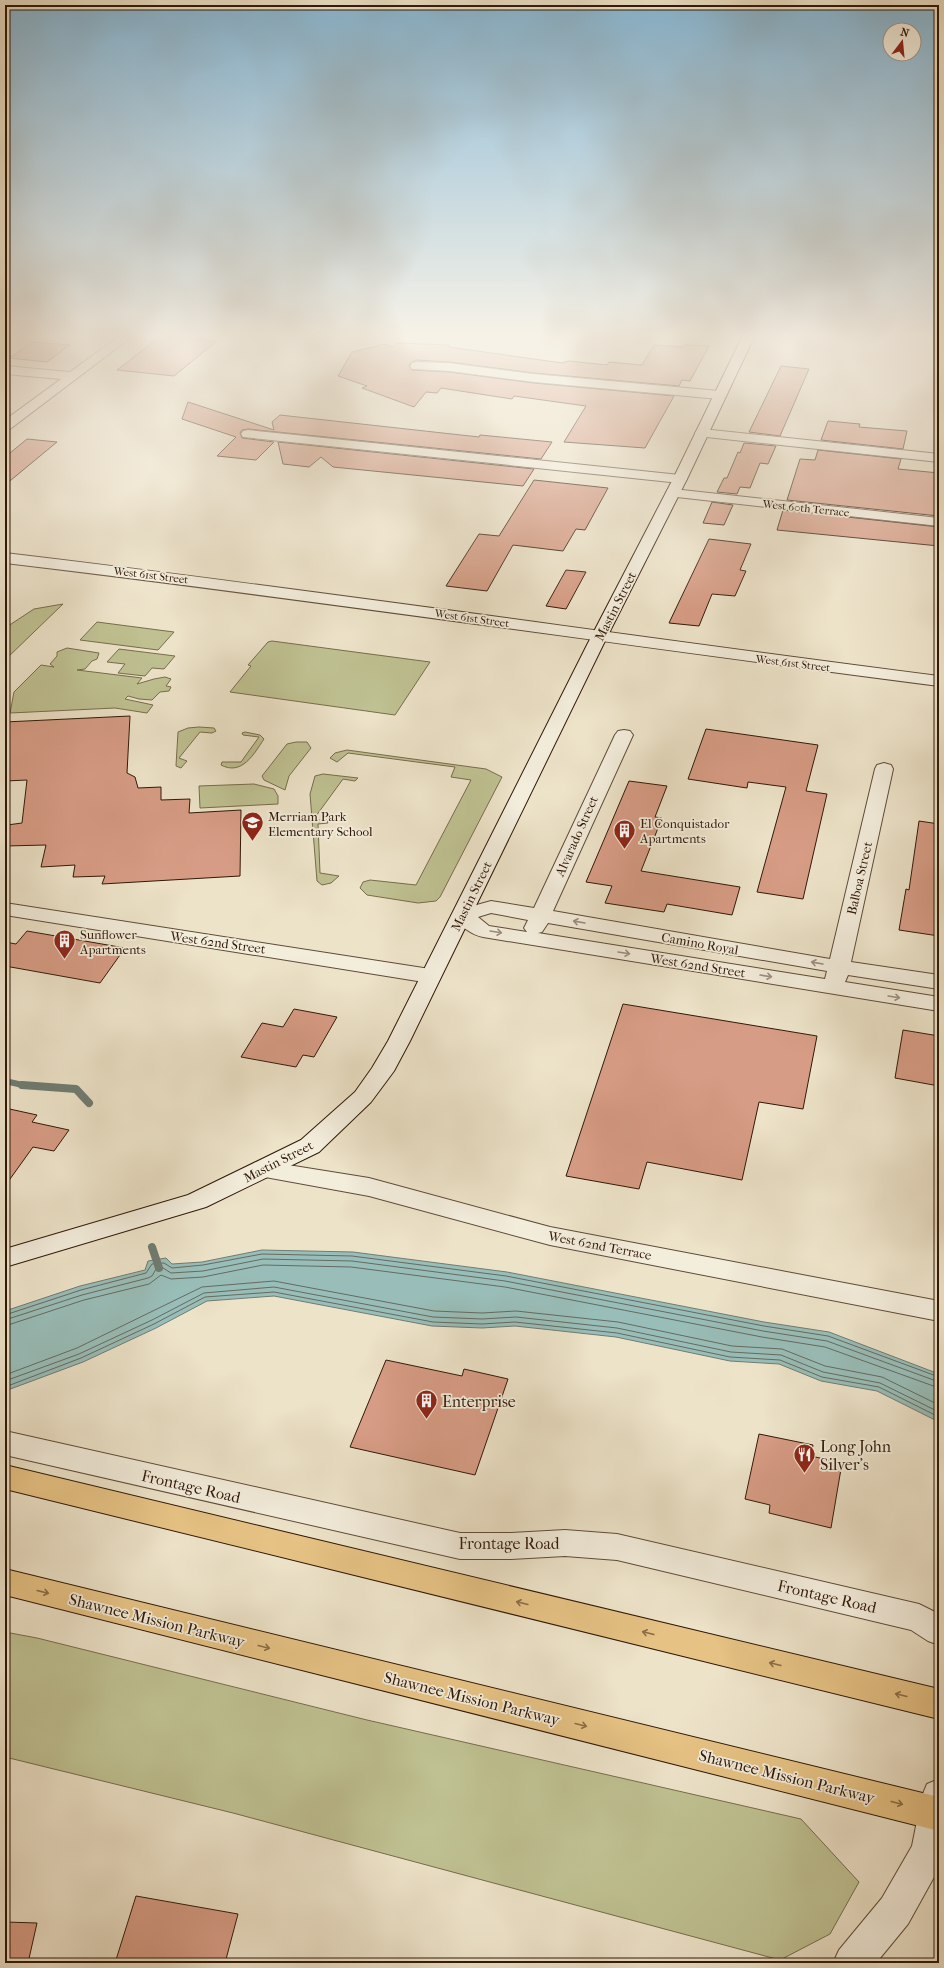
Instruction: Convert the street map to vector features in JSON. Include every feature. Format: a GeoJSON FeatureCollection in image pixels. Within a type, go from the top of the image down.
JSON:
{"type":"FeatureCollection","features":[{"type":"Feature","properties":{"kind":"highway"},"geometry":{"type":"LineString","coordinates":[[5,1477],[939,1704]]}},
{"type":"Feature","properties":{"kind":"highway","name":"Shawnee Mission Parkway"},"geometry":{"type":"LineString","coordinates":[[5,1582],[938,1807]]}},
{"type":"Feature","properties":{"kind":"street","name":"Mastin Street"},"geometry":{"type":"LineString","coordinates":[[5,1258],[124,1224],[197,1201],[310,1146],[363,1097],[382,1071],[462,916],[600,635],[673,493],[705,427]]}},
{"type":"Feature","properties":{"kind":"street"},"geometry":{"type":"LineString","coordinates":[[702,433],[939,458]]}},
{"type":"Feature","properties":{"kind":"street"},"geometry":{"type":"LineString","coordinates":[[248,434],[680,479]]}},
{"type":"Feature","properties":{"kind":"street","name":"West 60th Terrace"},"geometry":{"type":"LineString","coordinates":[[673,493],[939,522]]}},
{"type":"Feature","properties":{"kind":"street","name":"West 61st Street"},"geometry":{"type":"LineString","coordinates":[[5,558],[231,585],[600,635],[711,652],[939,681]]}},
{"type":"Feature","properties":{"kind":"street","name":"Alvarado Street"},"geometry":{"type":"LineString","coordinates":[[530,938],[624,734]]}},
{"type":"Feature","properties":{"kind":"street","name":"Balboa Street"},"geometry":{"type":"LineString","coordinates":[[835,987],[884,769]]}},
{"type":"Feature","properties":{"kind":"street","name":"Camino Royal"},"geometry":{"type":"LineString","coordinates":[[462,916],[491,908],[540,915],[839,967],[939,982]]}},
{"type":"Feature","properties":{"kind":"street","name":"West 62nd Street"},"geometry":{"type":"LineString","coordinates":[[5,909],[430,976]]}},
{"type":"Feature","properties":{"kind":"street","name":"West 62nd Street"},"geometry":{"type":"LineString","coordinates":[[462,916],[483,930],[939,1004]]}},
{"type":"Feature","properties":{"kind":"street","name":"West 62nd Terrace"},"geometry":{"type":"LineString","coordinates":[[263,1169],[369,1186],[550,1236],[939,1311]]}},
{"type":"Feature","properties":{"kind":"street","name":"Frontage Road"},"geometry":{"type":"LineString","coordinates":[[5,1443],[460,1546],[511,1546],[566,1543],[617,1546],[919,1618],[939,1631]]}},
{"type":"Feature","properties":{"kind":"street"},"geometry":{"type":"LineString","coordinates":[[852,1963],[895,1911],[929,1851],[938,1807]]}},
{"type":"Feature","properties":{"kind":"green space"},"geometry":{"type":"Polygon","coordinates":[[[63,604],[5,660],[5,628],[34,609],[63,604]]]}},
{"type":"Feature","properties":{"kind":"green space"},"geometry":{"type":"Polygon","coordinates":[[[97,622],[174,632],[158,650],[80,640],[97,622]]]}},
{"type":"Feature","properties":{"kind":"green space"},"geometry":{"type":"Polygon","coordinates":[[[272,641],[430,662],[395,715],[230,692],[251,666],[248,665],[268,642],[272,641]]]}},
{"type":"Feature","properties":{"kind":"green space"},"geometry":{"type":"Polygon","coordinates":[[[67,648],[99,653],[97,659],[92,661],[85,669],[77,670],[142,678],[137,684],[165,677],[171,679],[166,686],[171,687],[169,691],[160,692],[152,700],[128,696],[125,699],[153,705],[147,713],[115,708],[10,713],[14,692],[41,665],[54,667],[50,664],[57,656],[57,652],[67,648]]]}},
{"type":"Feature","properties":{"kind":"green space"},"geometry":{"type":"Polygon","coordinates":[[[119,649],[175,656],[164,669],[152,668],[145,676],[118,673],[125,664],[107,662],[119,649]]]}},
{"type":"Feature","properties":{"kind":"green space"},"geometry":{"type":"Polygon","coordinates":[[[188,728],[214,728],[216,731],[212,733],[200,732],[179,758],[187,761],[181,768],[176,766],[178,732],[188,728]]]}},
{"type":"Feature","properties":{"kind":"green space"},"geometry":{"type":"Polygon","coordinates":[[[245,732],[260,735],[264,739],[252,757],[241,766],[235,768],[228,768],[221,765],[222,762],[241,762],[259,737],[243,735],[242,733],[245,732]]]}},
{"type":"Feature","properties":{"kind":"green space"},"geometry":{"type":"Polygon","coordinates":[[[307,742],[311,748],[289,776],[285,790],[264,780],[262,776],[287,744],[307,742]]]}},
{"type":"Feature","properties":{"kind":"green space"},"geometry":{"type":"Polygon","coordinates":[[[347,750],[486,769],[502,777],[440,897],[436,901],[418,903],[367,895],[360,888],[363,882],[370,880],[416,885],[471,780],[451,777],[455,767],[348,753],[337,762],[330,758],[335,753],[347,750]]]}},
{"type":"Feature","properties":{"kind":"green space"},"geometry":{"type":"Polygon","coordinates":[[[323,774],[358,778],[355,781],[343,779],[316,816],[316,820],[327,820],[328,823],[318,824],[320,873],[339,876],[331,883],[322,885],[317,881],[310,794],[315,776],[323,774]]]}},
{"type":"Feature","properties":{"kind":"green space"},"geometry":{"type":"Polygon","coordinates":[[[254,784],[274,789],[278,796],[278,804],[200,808],[199,786],[254,784]]]}},
{"type":"Feature","properties":{"kind":"green space"},"geometry":{"type":"Polygon","coordinates":[[[5,1632],[37,1638],[367,1720],[801,1819],[859,1882],[830,1934],[780,1960],[233,1813],[5,1757],[5,1632]]]}},
{"type":"Feature","properties":{"kind":"water"},"geometry":{"type":"Polygon","coordinates":[[[262,1250],[353,1252],[507,1272],[764,1322],[829,1332],[939,1374],[939,1422],[877,1391],[821,1381],[779,1364],[730,1361],[616,1337],[515,1326],[482,1328],[432,1326],[274,1296],[207,1301],[156,1328],[83,1362],[5,1391],[5,1311],[80,1286],[145,1270],[148,1261],[166,1258],[172,1264],[202,1262],[262,1250]]]}},
{"type":"Feature","properties":{"kind":"building"},"geometry":{"type":"Polygon","coordinates":[[[206,427],[264,427],[274,430],[273,427],[387,427],[479,437],[480,435],[552,442],[541,459],[248,429],[242,430],[240,433],[242,438],[274,442],[256,460],[217,456],[236,437],[206,427]]]}},
{"type":"Feature","properties":{"kind":"building"},"geometry":{"type":"Polygon","coordinates":[[[573,427],[657,427],[645,448],[564,442],[573,427]]]}},
{"type":"Feature","properties":{"kind":"building"},"geometry":{"type":"Polygon","coordinates":[[[752,427],[784,427],[780,436],[749,432],[752,427]]]}},
{"type":"Feature","properties":{"kind":"building"},"geometry":{"type":"Polygon","coordinates":[[[826,427],[859,427],[907,431],[903,449],[821,440],[826,427]]]}},
{"type":"Feature","properties":{"kind":"building"},"geometry":{"type":"Polygon","coordinates":[[[27,439],[57,442],[5,485],[5,453],[10,453],[27,439]]]}},
{"type":"Feature","properties":{"kind":"building"},"geometry":{"type":"Polygon","coordinates":[[[278,442],[534,469],[523,486],[333,467],[321,457],[309,467],[283,464],[278,442]]]}},
{"type":"Feature","properties":{"kind":"building"},"geometry":{"type":"Polygon","coordinates":[[[744,443],[776,446],[768,464],[760,463],[750,488],[740,487],[737,494],[717,492],[724,478],[727,478],[738,452],[740,453],[744,443]]]}},
{"type":"Feature","properties":{"kind":"building"},"geometry":{"type":"Polygon","coordinates":[[[818,450],[901,459],[898,469],[939,473],[939,516],[787,500],[800,459],[815,460],[818,450]]]}},
{"type":"Feature","properties":{"kind":"building"},"geometry":{"type":"Polygon","coordinates":[[[534,480],[608,488],[585,530],[576,529],[563,551],[513,545],[487,591],[446,586],[479,534],[499,536],[534,480]]]}},
{"type":"Feature","properties":{"kind":"building"},"geometry":{"type":"Polygon","coordinates":[[[712,502],[733,505],[724,525],[703,523],[712,502]]]}},
{"type":"Feature","properties":{"kind":"building"},"geometry":{"type":"Polygon","coordinates":[[[783,510],[939,527],[939,546],[777,530],[783,510]]]}},
{"type":"Feature","properties":{"kind":"building"},"geometry":{"type":"Polygon","coordinates":[[[709,539],[751,544],[740,570],[746,571],[735,596],[712,594],[699,626],[669,623],[709,539]]]}},
{"type":"Feature","properties":{"kind":"building"},"geometry":{"type":"Polygon","coordinates":[[[566,570],[586,572],[566,609],[546,606],[566,570]]]}},
{"type":"Feature","properties":{"kind":"building","name":"Merriam Park Elementary School"},"geometry":{"type":"Polygon","coordinates":[[[130,716],[127,773],[135,777],[138,788],[161,787],[161,800],[190,799],[189,813],[241,810],[240,876],[102,884],[105,876],[73,877],[75,865],[41,867],[46,845],[5,846],[7,825],[22,823],[27,780],[5,781],[5,722],[130,716]]]}},
{"type":"Feature","properties":{"kind":"building"},"geometry":{"type":"Polygon","coordinates":[[[706,729],[818,745],[806,791],[827,794],[803,899],[757,892],[786,787],[748,782],[747,788],[688,779],[706,729]]]}},
{"type":"Feature","properties":{"kind":"building","name":"El Conquistador Apartments"},"geometry":{"type":"Polygon","coordinates":[[[629,781],[667,786],[655,817],[662,818],[641,871],[740,887],[732,915],[667,904],[664,912],[605,903],[612,886],[586,882],[629,781]]]}},
{"type":"Feature","properties":{"kind":"building"},"geometry":{"type":"Polygon","coordinates":[[[919,821],[939,824],[939,936],[899,930],[906,889],[909,890],[919,821]]]}},
{"type":"Feature","properties":{"kind":"building","name":"Sunflower Apartments"},"geometry":{"type":"Polygon","coordinates":[[[27,931],[125,948],[100,983],[5,966],[5,942],[16,944],[27,931]]]}},
{"type":"Feature","properties":{"kind":"building"},"geometry":{"type":"Polygon","coordinates":[[[623,1004],[817,1036],[803,1109],[759,1102],[742,1180],[647,1162],[639,1189],[566,1176],[623,1004]]]}},
{"type":"Feature","properties":{"kind":"building"},"geometry":{"type":"Polygon","coordinates":[[[294,1009],[337,1017],[314,1057],[303,1055],[296,1067],[241,1057],[262,1023],[283,1027],[294,1009]]]}},
{"type":"Feature","properties":{"kind":"building"},"geometry":{"type":"Polygon","coordinates":[[[903,1030],[939,1036],[939,1086],[895,1078],[903,1030]]]}},
{"type":"Feature","properties":{"kind":"building"},"geometry":{"type":"Polygon","coordinates":[[[5,1108],[37,1115],[32,1122],[69,1130],[54,1151],[33,1147],[5,1186],[5,1108]]]}},
{"type":"Feature","properties":{"kind":"building","name":"Enterprise"},"geometry":{"type":"Polygon","coordinates":[[[386,1360],[462,1376],[464,1369],[508,1379],[475,1475],[350,1447],[386,1360]]]}},
{"type":"Feature","properties":{"kind":"building"},"geometry":{"type":"Polygon","coordinates":[[[759,1434],[813,1445],[811,1456],[842,1463],[831,1528],[769,1513],[770,1505],[745,1499],[759,1434]]]}},
{"type":"Feature","properties":{"kind":"building"},"geometry":{"type":"Polygon","coordinates":[[[136,1896],[238,1914],[225,1963],[115,1963],[136,1896]]]}},
{"type":"Feature","properties":{"kind":"building"},"geometry":{"type":"Polygon","coordinates":[[[5,1922],[37,1923],[28,1963],[5,1963],[5,1922]]]}},
{"type":"Feature","properties":{"kind":"waterway"},"geometry":{"type":"LineString","coordinates":[[5,1081],[23,1085]]}},
{"type":"Feature","properties":{"kind":"waterway"},"geometry":{"type":"LineString","coordinates":[[23,1085],[76,1089],[89,1103]]}},
{"type":"Feature","properties":{"kind":"waterway"},"geometry":{"type":"LineString","coordinates":[[23,1085],[27,1086]]}},
{"type":"Feature","properties":{"kind":"waterway"},"geometry":{"type":"LineString","coordinates":[[152,1247],[159,1268]]}},
{"type":"Feature","properties":{"kind":"place","name":"Merriam Park Elementary School"},"geometry":{"type":"Point","coordinates":[252,842]}},
{"type":"Feature","properties":{"kind":"place","name":"El Conquistador Apartments"},"geometry":{"type":"Point","coordinates":[624,850]}},
{"type":"Feature","properties":{"kind":"place","name":"Sunflower Apartments"},"geometry":{"type":"Point","coordinates":[65,960]}},
{"type":"Feature","properties":{"kind":"place","name":"Enterprise"},"geometry":{"type":"Point","coordinates":[427,1420]}},
{"type":"Feature","properties":{"kind":"place","name":"Long John Silver's"},"geometry":{"type":"Point","coordinates":[804,1474]}}]}
